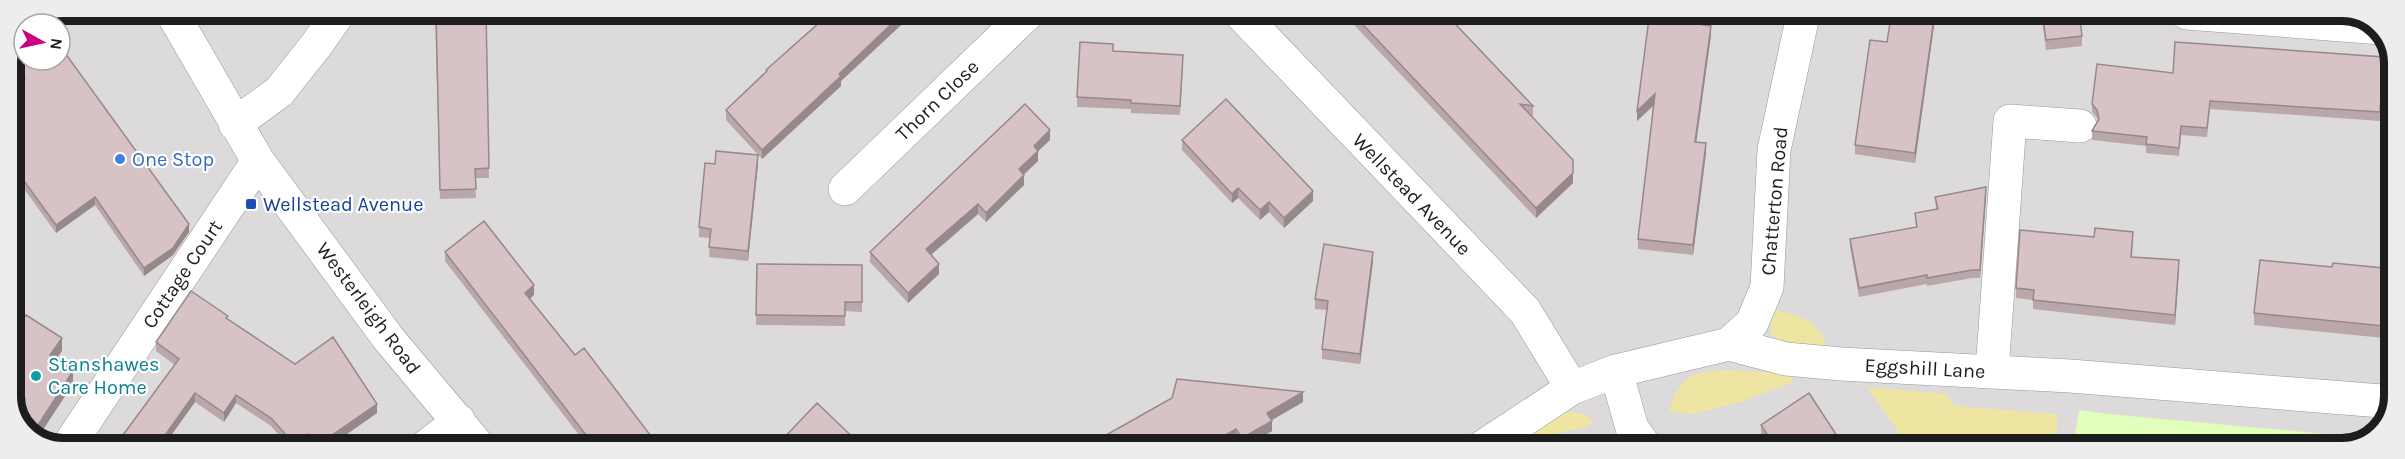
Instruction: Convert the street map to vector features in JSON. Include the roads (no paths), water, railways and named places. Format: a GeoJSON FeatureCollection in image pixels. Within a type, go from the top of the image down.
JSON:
{"type":"FeatureCollection","features":[{"type":"Feature","properties":{"kind":"street","name":"Westerleigh Road"},"geometry":{"type":"LineString","coordinates":[[177,21],[258,161],[388,338],[472,438]]}},
{"type":"Feature","properties":{"kind":"street"},"geometry":{"type":"LineString","coordinates":[[236,124],[279,92],[333,21]]}},
{"type":"Feature","properties":{"kind":"street","name":"Thorn Close"},"geometry":{"type":"LineString","coordinates":[[845,189],[1020,21]]}},
{"type":"Feature","properties":{"kind":"street","name":"Wellstead Avenue"},"geometry":{"type":"LineString","coordinates":[[1248,21],[1525,311],[1572,388]]}},
{"type":"Feature","properties":{"kind":"street","name":"Chatterton Road"},"geometry":{"type":"LineString","coordinates":[[1729,344],[1752,323],[1767,287],[1774,150],[1802,21]]}},
{"type":"Feature","properties":{"kind":"street"},"geometry":{"type":"LineString","coordinates":[[2290,21],[2363,27]]}},
{"type":"Feature","properties":{"kind":"street"},"geometry":{"type":"LineString","coordinates":[[1992,371],[2010,121],[2023,111],[2080,126]]}},
{"type":"Feature","properties":{"kind":"street","name":"Cottage Court"},"geometry":{"type":"LineString","coordinates":[[74,438],[258,161]]}},
{"type":"Feature","properties":{"kind":"street","name":"Eggshill Lane"},"geometry":{"type":"LineString","coordinates":[[1496,438],[1572,388],[1616,371],[1729,344],[1786,359],[1841,364],[1992,371],[2384,401]]}},
{"type":"Feature","properties":{"kind":"street"},"geometry":{"type":"LineString","coordinates":[[1616,371],[1632,428],[1639,438]]}},
{"type":"Feature","properties":{"kind":"street"},"geometry":{"type":"LineString","coordinates":[[437,438],[459,422]]}},
{"type":"Feature","properties":{"kind":"place","name":"One Stop"},"geometry":{"type":"Point","coordinates":[120,159]}},
{"type":"Feature","properties":{"kind":"place","name":"Wellstead Avenue"},"geometry":{"type":"Point","coordinates":[251,204]}},
{"type":"Feature","properties":{"kind":"place","name":"Stanshawes Care Home"},"geometry":{"type":"Point","coordinates":[36,376]}}]}
